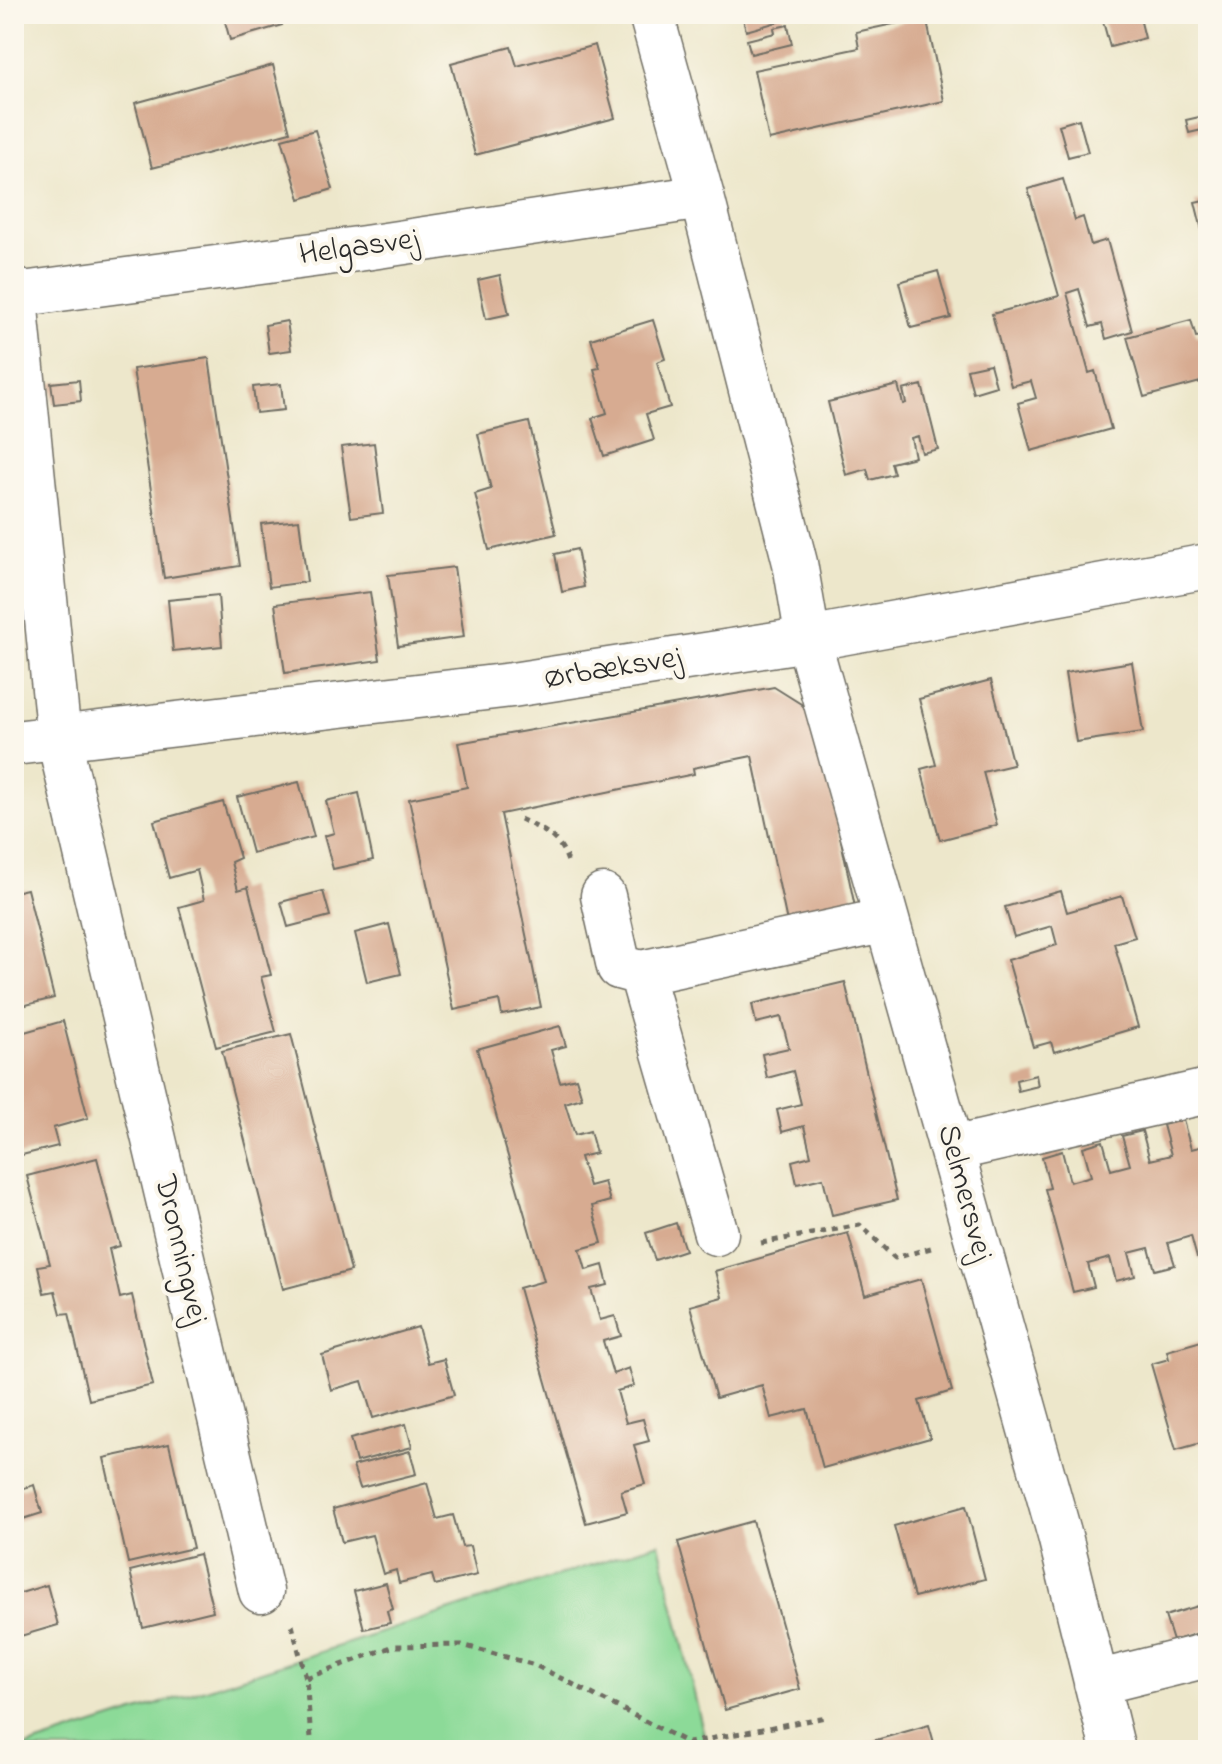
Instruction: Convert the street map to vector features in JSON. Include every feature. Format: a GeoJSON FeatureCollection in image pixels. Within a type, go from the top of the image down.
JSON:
{"type":"FeatureCollection","features":[{"type":"Feature","properties":{"kind":"street"},"geometry":{"type":"LineString","coordinates":[[651,14],[702,197],[795,563],[808,639]]}},
{"type":"Feature","properties":{"kind":"street","name":"Helgasvej"},"geometry":{"type":"LineString","coordinates":[[15,295],[365,248],[702,197]]}},
{"type":"Feature","properties":{"kind":"street","name":"Dronningvej"},"geometry":{"type":"LineString","coordinates":[[14,289],[59,739],[261,1591]]}},
{"type":"Feature","properties":{"kind":"street","name":"Ørbæksvej"},"geometry":{"type":"LineString","coordinates":[[14,743],[512,685],[808,639],[1208,566]]}},
{"type":"Feature","properties":{"kind":"street","name":"Selmersvej"},"geometry":{"type":"LineString","coordinates":[[808,639],[1060,1536],[1113,1750]]}},
{"type":"Feature","properties":{"kind":"street"},"geometry":{"type":"LineString","coordinates":[[603,896],[619,967],[641,973],[887,920]]}},
{"type":"Feature","properties":{"kind":"street"},"geometry":{"type":"LineString","coordinates":[[641,973],[716,1233]]}},
{"type":"Feature","properties":{"kind":"street"},"geometry":{"type":"LineString","coordinates":[[952,1149],[1208,1091]]}},
{"type":"Feature","properties":{"kind":"street"},"geometry":{"type":"LineString","coordinates":[[1096,1683],[1208,1655]]}},
{"type":"Feature","properties":{"kind":"path"},"geometry":{"type":"LineString","coordinates":[[520,819],[551,834],[566,853],[578,894],[603,896]]}},
{"type":"Feature","properties":{"kind":"path"},"geometry":{"type":"LineString","coordinates":[[716,1233],[724,1250],[860,1225],[895,1258],[976,1237]]}},
{"type":"Feature","properties":{"kind":"path"},"geometry":{"type":"LineString","coordinates":[[261,1591],[289,1614],[306,1678],[312,1750]]}},
{"type":"Feature","properties":{"kind":"path"},"geometry":{"type":"LineString","coordinates":[[306,1678],[394,1646],[462,1645],[535,1665],[688,1743],[826,1717]]}},
{"type":"Feature","properties":{"kind":"green space"},"geometry":{"type":"Polygon","coordinates":[[[659,1543],[705,1740],[679,1750],[16,1750],[659,1543]]]}},
{"type":"Feature","properties":{"kind":"building"},"geometry":{"type":"Polygon","coordinates":[[[223,14],[279,14],[282,25],[230,40],[223,14]]]}},
{"type":"Feature","properties":{"kind":"building"},"geometry":{"type":"Polygon","coordinates":[[[742,14],[783,14],[784,20],[746,31],[742,14]]]}},
{"type":"Feature","properties":{"kind":"building"},"geometry":{"type":"Polygon","coordinates":[[[1101,14],[1139,14],[1145,38],[1110,47],[1101,14]]]}},
{"type":"Feature","properties":{"kind":"building"},"geometry":{"type":"Polygon","coordinates":[[[926,17],[944,101],[769,140],[754,70],[859,48],[856,32],[926,17]]]}},
{"type":"Feature","properties":{"kind":"building"},"geometry":{"type":"Polygon","coordinates":[[[788,25],[792,44],[751,54],[747,40],[775,33],[774,28],[788,25]]]}},
{"type":"Feature","properties":{"kind":"building"},"geometry":{"type":"Polygon","coordinates":[[[595,45],[615,118],[475,155],[451,63],[511,47],[517,66],[595,45]]]}},
{"type":"Feature","properties":{"kind":"building"},"geometry":{"type":"Polygon","coordinates":[[[273,65],[290,132],[152,168],[135,103],[273,65]]]}},
{"type":"Feature","properties":{"kind":"building"},"geometry":{"type":"Polygon","coordinates":[[[1208,115],[1207,151],[1202,130],[1189,133],[1186,120],[1208,115]]]}},
{"type":"Feature","properties":{"kind":"building"},"geometry":{"type":"Polygon","coordinates":[[[1079,119],[1088,152],[1068,157],[1059,125],[1079,119]]]}},
{"type":"Feature","properties":{"kind":"building"},"geometry":{"type":"Polygon","coordinates":[[[315,130],[333,189],[300,199],[282,139],[315,130]]]}},
{"type":"Feature","properties":{"kind":"building"},"geometry":{"type":"Polygon","coordinates":[[[1063,179],[1075,220],[1083,217],[1091,245],[1107,240],[1132,331],[1106,339],[1102,324],[1090,327],[1079,289],[1067,293],[1089,373],[1095,371],[1111,429],[1031,451],[1018,403],[1036,398],[1031,381],[1011,386],[992,314],[1059,296],[1028,189],[1063,179]]]}},
{"type":"Feature","properties":{"kind":"building"},"geometry":{"type":"Polygon","coordinates":[[[1208,199],[1208,250],[1207,250],[1195,202],[1208,199]]]}},
{"type":"Feature","properties":{"kind":"building"},"geometry":{"type":"Polygon","coordinates":[[[938,271],[951,318],[911,328],[899,282],[938,271]]]}},
{"type":"Feature","properties":{"kind":"building"},"geometry":{"type":"Polygon","coordinates":[[[500,275],[509,314],[486,319],[478,280],[500,275]]]}},
{"type":"Feature","properties":{"kind":"building"},"geometry":{"type":"Polygon","coordinates":[[[653,320],[665,359],[657,362],[670,407],[646,414],[654,440],[604,456],[592,418],[607,413],[594,369],[600,368],[591,339],[653,320]]]}},
{"type":"Feature","properties":{"kind":"building"},"geometry":{"type":"Polygon","coordinates":[[[1191,320],[1196,337],[1208,339],[1208,380],[1144,397],[1127,337],[1191,320]]]}},
{"type":"Feature","properties":{"kind":"building"},"geometry":{"type":"Polygon","coordinates":[[[287,321],[291,350],[269,353],[265,325],[287,321]]]}},
{"type":"Feature","properties":{"kind":"building"},"geometry":{"type":"Polygon","coordinates":[[[209,358],[240,566],[164,578],[133,369],[209,358]]]}},
{"type":"Feature","properties":{"kind":"building"},"geometry":{"type":"Polygon","coordinates":[[[990,364],[996,386],[973,393],[967,369],[990,364]]]}},
{"type":"Feature","properties":{"kind":"building"},"geometry":{"type":"Polygon","coordinates":[[[79,380],[81,401],[54,404],[51,383],[79,380]]]}},
{"type":"Feature","properties":{"kind":"building"},"geometry":{"type":"Polygon","coordinates":[[[281,384],[284,410],[256,413],[253,387],[281,384]]]}},
{"type":"Feature","properties":{"kind":"building"},"geometry":{"type":"Polygon","coordinates":[[[898,385],[903,404],[906,403],[903,390],[922,385],[938,449],[922,453],[918,436],[911,438],[915,457],[891,463],[894,474],[870,480],[867,469],[846,475],[828,402],[898,385]]]}},
{"type":"Feature","properties":{"kind":"building"},"geometry":{"type":"Polygon","coordinates":[[[529,422],[556,534],[489,550],[475,494],[491,489],[478,434],[529,422]]]}},
{"type":"Feature","properties":{"kind":"building"},"geometry":{"type":"Polygon","coordinates":[[[374,443],[383,513],[351,517],[341,447],[374,443]]]}},
{"type":"Feature","properties":{"kind":"building"},"geometry":{"type":"Polygon","coordinates":[[[299,520],[307,582],[269,587],[261,524],[299,520]]]}},
{"type":"Feature","properties":{"kind":"building"},"geometry":{"type":"Polygon","coordinates":[[[577,549],[584,587],[562,592],[555,554],[577,549]]]}},
{"type":"Feature","properties":{"kind":"building"},"geometry":{"type":"Polygon","coordinates":[[[454,567],[464,637],[398,646],[388,575],[454,567]]]}},
{"type":"Feature","properties":{"kind":"building"},"geometry":{"type":"Polygon","coordinates":[[[370,592],[380,660],[285,673],[275,604],[370,592]]]}},
{"type":"Feature","properties":{"kind":"building"},"geometry":{"type":"Polygon","coordinates":[[[218,595],[222,646],[173,651],[168,600],[218,595]]]}},
{"type":"Feature","properties":{"kind":"building"},"geometry":{"type":"Polygon","coordinates":[[[1132,662],[1143,732],[1076,742],[1065,673],[1132,662]]]}},
{"type":"Feature","properties":{"kind":"building"},"geometry":{"type":"Polygon","coordinates":[[[991,680],[1013,765],[983,772],[997,825],[940,840],[921,769],[936,765],[919,699],[991,680]]]}},
{"type":"Feature","properties":{"kind":"building"},"geometry":{"type":"Polygon","coordinates":[[[774,687],[815,717],[855,907],[787,922],[752,756],[693,768],[694,774],[501,814],[541,1007],[502,1015],[499,1000],[454,1010],[409,799],[467,787],[458,743],[774,687]]]}},
{"type":"Feature","properties":{"kind":"building"},"geometry":{"type":"Polygon","coordinates":[[[299,782],[314,837],[252,853],[237,797],[299,782]]]}},
{"type":"Feature","properties":{"kind":"building"},"geometry":{"type":"Polygon","coordinates":[[[359,793],[373,860],[333,869],[324,836],[334,833],[326,801],[359,793]]]}},
{"type":"Feature","properties":{"kind":"building"},"geometry":{"type":"Polygon","coordinates":[[[223,802],[240,858],[231,862],[238,890],[248,887],[271,975],[261,977],[276,1032],[216,1047],[179,907],[204,900],[197,870],[169,878],[154,821],[223,802]]]}},
{"type":"Feature","properties":{"kind":"building"},"geometry":{"type":"Polygon","coordinates":[[[27,889],[54,998],[14,1008],[14,892],[27,889]]]}},
{"type":"Feature","properties":{"kind":"building"},"geometry":{"type":"Polygon","coordinates":[[[323,891],[330,916],[288,927],[281,902],[323,891]]]}},
{"type":"Feature","properties":{"kind":"building"},"geometry":{"type":"Polygon","coordinates":[[[1061,891],[1067,912],[1122,896],[1135,937],[1114,943],[1138,1027],[1054,1052],[1051,1042],[1033,1047],[1008,960],[1057,945],[1052,926],[1014,937],[1005,907],[1061,891]]]}},
{"type":"Feature","properties":{"kind":"building"},"geometry":{"type":"Polygon","coordinates":[[[389,924],[401,974],[367,982],[355,933],[389,924]]]}},
{"type":"Feature","properties":{"kind":"building"},"geometry":{"type":"Polygon","coordinates":[[[845,982],[897,1200],[832,1215],[823,1178],[797,1184],[792,1161],[811,1156],[804,1126],[782,1132],[777,1110],[801,1104],[793,1071],[767,1078],[762,1054],[789,1048],[781,1017],[756,1023],[752,1004],[845,982]]]}},
{"type":"Feature","properties":{"kind":"building"},"geometry":{"type":"Polygon","coordinates":[[[63,1021],[88,1118],[53,1128],[58,1146],[14,1157],[14,1137],[19,1135],[14,1117],[14,1035],[63,1021]]]}},
{"type":"Feature","properties":{"kind":"building"},"geometry":{"type":"Polygon","coordinates":[[[560,1026],[566,1046],[551,1050],[560,1082],[576,1078],[582,1098],[565,1103],[575,1135],[590,1131],[596,1153],[580,1157],[589,1186],[604,1182],[610,1201],[592,1206],[602,1243],[580,1249],[586,1270],[603,1265],[608,1285],[591,1289],[600,1320],[615,1316],[621,1336],[603,1341],[613,1374],[629,1368],[634,1386],[617,1391],[626,1423],[643,1419],[649,1441],[634,1445],[645,1484],[621,1491],[627,1512],[586,1523],[519,1288],[544,1281],[477,1049],[560,1026]]]}},
{"type":"Feature","properties":{"kind":"building"},"geometry":{"type":"Polygon","coordinates":[[[291,1034],[351,1271],[283,1289],[222,1051],[291,1034]]]}},
{"type":"Feature","properties":{"kind":"building"},"geometry":{"type":"Polygon","coordinates":[[[1036,1075],[1038,1086],[1018,1091],[1016,1080],[1036,1075]]]}},
{"type":"Feature","properties":{"kind":"building"},"geometry":{"type":"Polygon","coordinates":[[[1183,1120],[1191,1149],[1208,1145],[1208,1255],[1197,1258],[1191,1236],[1168,1243],[1175,1265],[1155,1270],[1149,1248],[1129,1253],[1135,1276],[1116,1281],[1110,1258],[1088,1264],[1094,1287],[1073,1292],[1045,1189],[1050,1188],[1042,1157],[1062,1151],[1070,1182],[1091,1176],[1083,1147],[1103,1141],[1111,1170],[1130,1165],[1122,1136],[1142,1131],[1150,1160],[1171,1155],[1163,1125],[1183,1120]]]}},
{"type":"Feature","properties":{"kind":"building"},"geometry":{"type":"Polygon","coordinates":[[[97,1158],[120,1246],[109,1249],[120,1298],[132,1295],[153,1385],[89,1400],[69,1313],[61,1314],[55,1291],[44,1293],[38,1266],[50,1264],[27,1176],[97,1158]]]}},
{"type":"Feature","properties":{"kind":"building"},"geometry":{"type":"Polygon","coordinates":[[[676,1223],[685,1250],[655,1260],[646,1233],[676,1223]]]}},
{"type":"Feature","properties":{"kind":"building"},"geometry":{"type":"Polygon","coordinates":[[[848,1233],[865,1295],[921,1279],[952,1391],[919,1401],[930,1438],[823,1468],[807,1409],[771,1418],[762,1385],[716,1398],[690,1306],[722,1297],[715,1271],[848,1233]]]}},
{"type":"Feature","properties":{"kind":"building"},"geometry":{"type":"Polygon","coordinates":[[[418,1327],[428,1363],[444,1359],[454,1395],[373,1418],[362,1381],[331,1390],[322,1355],[418,1327]]]}},
{"type":"Feature","properties":{"kind":"building"},"geometry":{"type":"Polygon","coordinates":[[[1208,1339],[1208,1441],[1176,1450],[1151,1364],[1169,1359],[1167,1351],[1208,1339]]]}},
{"type":"Feature","properties":{"kind":"building"},"geometry":{"type":"Polygon","coordinates":[[[406,1424],[412,1447],[356,1462],[350,1439],[406,1424]]]}},
{"type":"Feature","properties":{"kind":"building"},"geometry":{"type":"Polygon","coordinates":[[[169,1444],[193,1548],[128,1563],[104,1458],[169,1444]]]}},
{"type":"Feature","properties":{"kind":"building"},"geometry":{"type":"Polygon","coordinates":[[[410,1451],[416,1474],[360,1488],[353,1466],[410,1451]]]}},
{"type":"Feature","properties":{"kind":"building"},"geometry":{"type":"Polygon","coordinates":[[[427,1483],[437,1519],[453,1515],[462,1547],[470,1546],[477,1575],[435,1585],[432,1575],[399,1583],[396,1570],[383,1574],[372,1535],[342,1542],[333,1509],[427,1483]]]}},
{"type":"Feature","properties":{"kind":"building"},"geometry":{"type":"Polygon","coordinates":[[[34,1485],[42,1513],[14,1522],[14,1491],[34,1485]]]}},
{"type":"Feature","properties":{"kind":"building"},"geometry":{"type":"Polygon","coordinates":[[[966,1506],[985,1579],[914,1597],[894,1526],[966,1506]]]}},
{"type":"Feature","properties":{"kind":"building"},"geometry":{"type":"Polygon","coordinates":[[[753,1521],[800,1689],[725,1710],[678,1542],[753,1521]]]}},
{"type":"Feature","properties":{"kind":"building"},"geometry":{"type":"Polygon","coordinates":[[[199,1554],[213,1611],[143,1628],[130,1571],[199,1554]]]}},
{"type":"Feature","properties":{"kind":"building"},"geometry":{"type":"Polygon","coordinates":[[[386,1583],[393,1609],[387,1611],[390,1623],[364,1629],[354,1591],[386,1583]]]}},
{"type":"Feature","properties":{"kind":"building"},"geometry":{"type":"Polygon","coordinates":[[[47,1585],[58,1625],[14,1638],[14,1595],[47,1585]]]}},
{"type":"Feature","properties":{"kind":"building"},"geometry":{"type":"Polygon","coordinates":[[[1208,1603],[1208,1630],[1173,1641],[1165,1616],[1208,1603]]]}},
{"type":"Feature","properties":{"kind":"building"},"geometry":{"type":"Polygon","coordinates":[[[929,1725],[936,1750],[864,1750],[862,1744],[929,1725]]]}}]}
